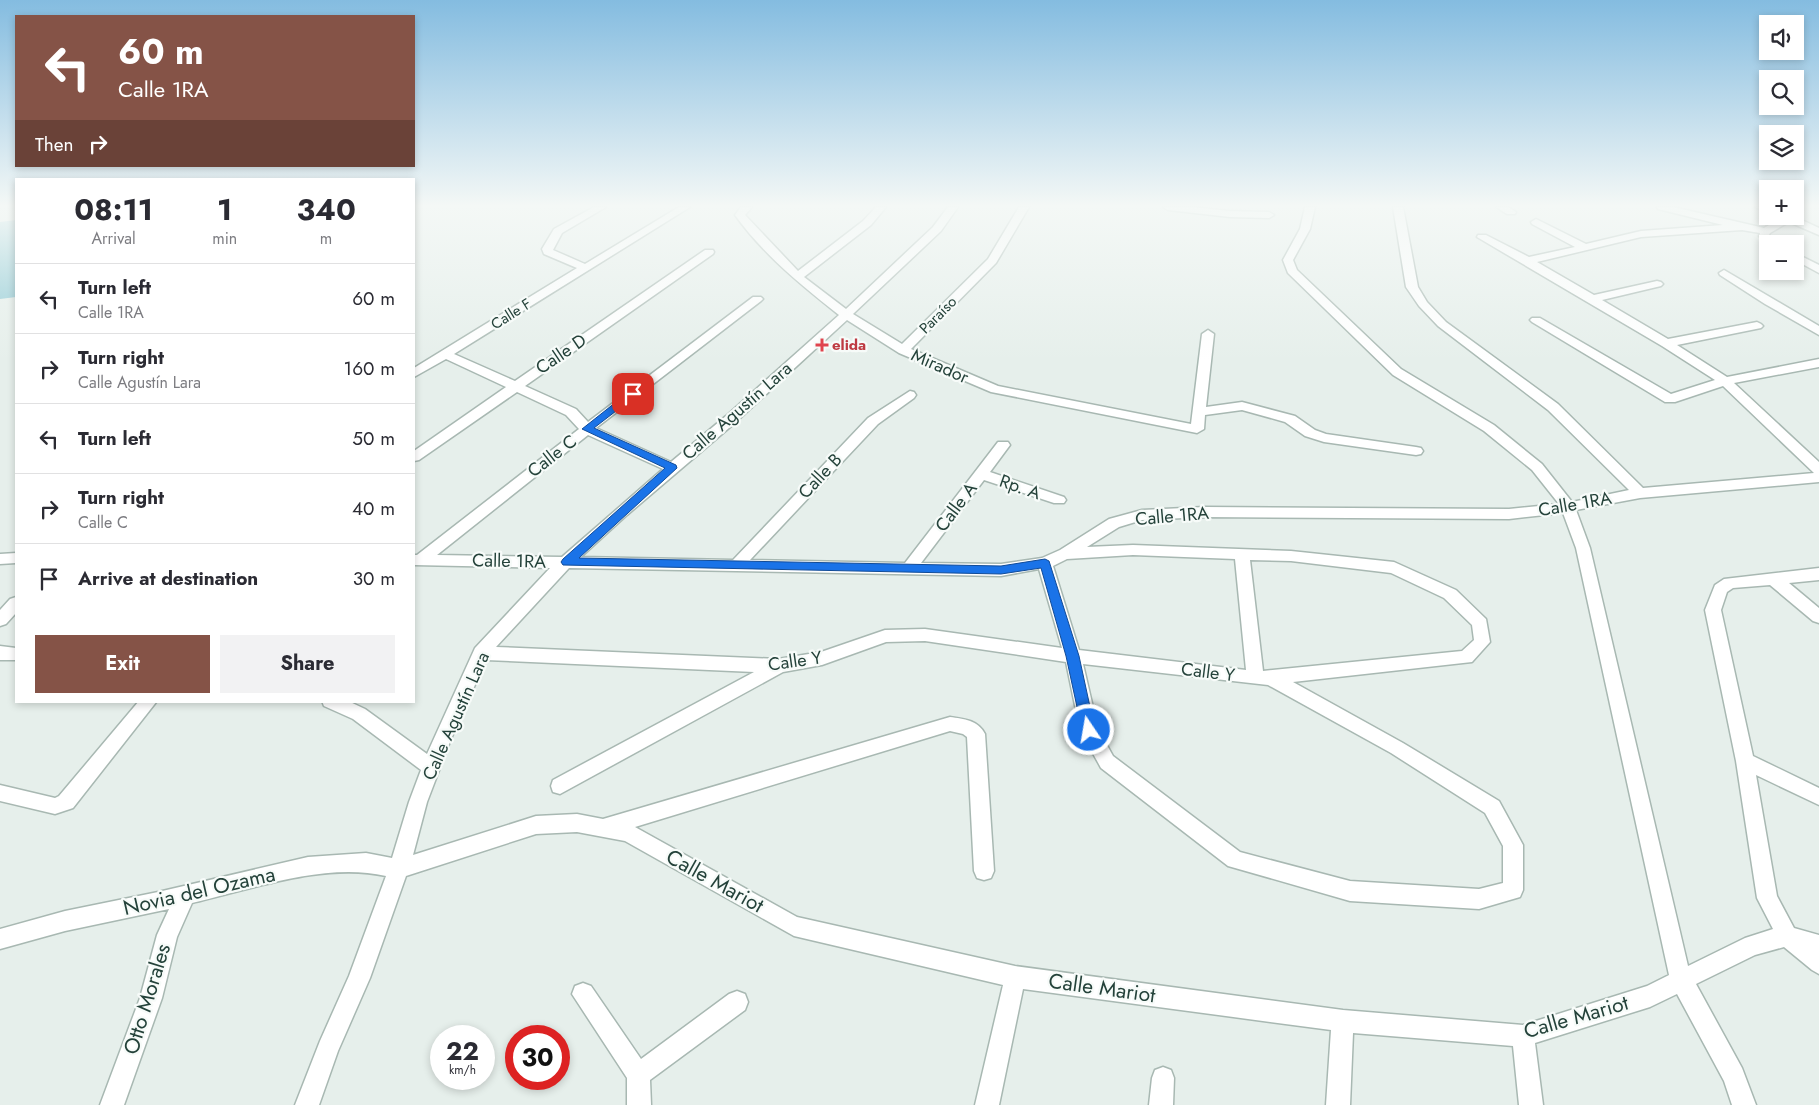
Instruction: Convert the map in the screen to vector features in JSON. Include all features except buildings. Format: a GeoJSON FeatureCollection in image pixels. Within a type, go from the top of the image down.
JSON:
{"type":"FeatureCollection","features":[{"type":"Feature","properties":{"kind":"street"},"geometry":{"type":"LineString","coordinates":[[563,259],[585,268]]}},
{"type":"Feature","properties":{"kind":"street","name":"Calle F"},"geometry":{"type":"LineString","coordinates":[[415,372],[600,259]]}},
{"type":"Feature","properties":{"kind":"street","name":"Calle D"},"geometry":{"type":"LineString","coordinates":[[415,456],[513,386],[699,259]]}},
{"type":"Feature","properties":{"kind":"street","name":"Mirador"},"geometry":{"type":"LineString","coordinates":[[780,259],[797,276],[846,316],[903,350],[995,389],[1195,429],[1198,428],[1200,412]]}},
{"type":"Feature","properties":{"kind":"street"},"geometry":{"type":"LineString","coordinates":[[797,276],[820,259]]}},
{"type":"Feature","properties":{"kind":"street","name":"Calle Agustín Lara"},"geometry":{"type":"LineString","coordinates":[[307,1105],[399,869],[418,802],[442,739],[482,653],[527,601],[567,562],[846,316],[905,259]]}},
{"type":"Feature","properties":{"kind":"street","name":"Paraíso"},"geometry":{"type":"LineString","coordinates":[[903,350],[994,259]]}},
{"type":"Feature","properties":{"kind":"street"},"geometry":{"type":"LineString","coordinates":[[1289,259],[1292,271],[1397,372],[1489,428],[1522,454],[1556,489],[1568,507],[1583,548],[1681,979],[1734,1076],[1744,1105]]}},
{"type":"Feature","properties":{"kind":"street"},"geometry":{"type":"LineString","coordinates":[[1407,259],[1412,287],[1423,304],[1442,324],[1553,407],[1640,493]]}},
{"type":"Feature","properties":{"kind":"street"},"geometry":{"type":"LineString","coordinates":[[1523,259],[1666,343],[1725,381],[1819,470]]}},
{"type":"Feature","properties":{"kind":"street"},"geometry":{"type":"LineString","coordinates":[[1528,261],[1538,259]]}},
{"type":"Feature","properties":{"kind":"street"},"geometry":{"type":"LineString","coordinates":[[1804,261],[1819,270]]}},
{"type":"Feature","properties":{"kind":"street"},"geometry":{"type":"LineString","coordinates":[[1724,273],[1768,302],[1819,331]]}},
{"type":"Feature","properties":{"kind":"street"},"geometry":{"type":"LineString","coordinates":[[1593,299],[1657,284]]}},
{"type":"Feature","properties":{"kind":"street","name":"Calle C"},"geometry":{"type":"LineString","coordinates":[[417,560],[756,299]]}},
{"type":"Feature","properties":{"kind":"street"},"geometry":{"type":"LineString","coordinates":[[1536,320],[1670,399],[1725,381],[1819,363]]}},
{"type":"Feature","properties":{"kind":"street"},"geometry":{"type":"LineString","coordinates":[[1666,343],[1757,326]]}},
{"type":"Feature","properties":{"kind":"street"},"geometry":{"type":"LineString","coordinates":[[1208,334],[1200,412],[1242,406],[1290,418],[1310,434],[1324,438],[1416,451]]}},
{"type":"Feature","properties":{"kind":"street"},"geometry":{"type":"LineString","coordinates":[[445,354],[571,412],[587,429],[672,468]]}},
{"type":"Feature","properties":{"kind":"street","name":"Calle B"},"geometry":{"type":"LineString","coordinates":[[737,565],[873,421],[910,395]]}},
{"type":"Feature","properties":{"kind":"street","name":"Calle A"},"geometry":{"type":"LineString","coordinates":[[909,568],[1002,445]]}},
{"type":"Feature","properties":{"kind":"street","name":"Rp. A"},"geometry":{"type":"LineString","coordinates":[[981,474],[1059,500]]}},
{"type":"Feature","properties":{"kind":"street","name":"Calle 1RA"},"geometry":{"type":"LineString","coordinates":[[417,560],[1001,570],[1045,564],[1065,554],[1114,523],[1142,515],[1205,512],[1510,514],[1568,507],[1640,493],[1819,477]]}},
{"type":"Feature","properties":{"kind":"street","name":"Calle Y"},"geometry":{"type":"LineString","coordinates":[[482,653],[778,666],[822,658],[885,636],[925,635],[1073,656],[1262,678],[1466,657],[1482,642],[1480,623],[1450,594],[1394,568],[1291,556],[1132,550],[1065,554]]}},
{"type":"Feature","properties":{"kind":"street"},"geometry":{"type":"LineString","coordinates":[[1045,564],[1073,656],[1089,730],[1106,762],[1235,860],[1350,891],[1478,899],[1513,890],[1513,844],[1492,807],[1397,748],[1262,678],[1242,554]]}},
{"type":"Feature","properties":{"kind":"street"},"geometry":{"type":"LineString","coordinates":[[0,559],[15,558]]}},
{"type":"Feature","properties":{"kind":"street"},"geometry":{"type":"LineString","coordinates":[[1819,574],[1723,585],[1714,603],[1713,617],[1745,761],[1767,898],[1787,936],[1819,963]]}},
{"type":"Feature","properties":{"kind":"street"},"geometry":{"type":"LineString","coordinates":[[1773,578],[1819,617]]}},
{"type":"Feature","properties":{"kind":"street"},"geometry":{"type":"LineString","coordinates":[[0,620],[15,604]]}},
{"type":"Feature","properties":{"kind":"street"},"geometry":{"type":"LineString","coordinates":[[0,653],[15,654]]}},
{"type":"Feature","properties":{"kind":"street"},"geometry":{"type":"LineString","coordinates":[[560,786],[778,666]]}},
{"type":"Feature","properties":{"kind":"street"},"geometry":{"type":"LineString","coordinates":[[0,793],[55,806],[66,802],[147,703]]}},
{"type":"Feature","properties":{"kind":"street"},"geometry":{"type":"LineString","coordinates":[[334,703],[359,714],[432,767]]}},
{"type":"Feature","properties":{"kind":"street"},"geometry":{"type":"LineString","coordinates":[[603,828],[950,724],[967,727],[976,734],[984,871]]}},
{"type":"Feature","properties":{"kind":"street"},"geometry":{"type":"LineString","coordinates":[[1745,761],[1819,797]]}},
{"type":"Feature","properties":{"kind":"street","name":"Calle Mariot"},"geometry":{"type":"LineString","coordinates":[[399,869],[536,825],[577,823],[628,833],[794,926],[908,954],[1016,977],[1343,1021],[1523,1036],[1650,996],[1752,945],[1787,936]]}},
{"type":"Feature","properties":{"kind":"street","name":"Novia del Ozama"},"geometry":{"type":"LineString","coordinates":[[0,939],[65,921],[308,866],[366,862],[399,869]]}},
{"type":"Feature","properties":{"kind":"street","name":"Otto Morales"},"geometry":{"type":"LineString","coordinates":[[109,1105],[151,998],[167,935],[186,894]]}},
{"type":"Feature","properties":{"kind":"street"},"geometry":{"type":"LineString","coordinates":[[1787,936],[1819,945]]}},
{"type":"Feature","properties":{"kind":"street"},"geometry":{"type":"LineString","coordinates":[[987,1105],[1016,977]]}},
{"type":"Feature","properties":{"kind":"street"},"geometry":{"type":"LineString","coordinates":[[583,994],[638,1074],[639,1105]]}},
{"type":"Feature","properties":{"kind":"street"},"geometry":{"type":"LineString","coordinates":[[638,1074],[737,1002]]}},
{"type":"Feature","properties":{"kind":"street"},"geometry":{"type":"LineString","coordinates":[[1338,1105],[1343,1021]]}},
{"type":"Feature","properties":{"kind":"street"},"geometry":{"type":"LineString","coordinates":[[1523,1036],[1531,1105]]}},
{"type":"Feature","properties":{"kind":"street"},"geometry":{"type":"LineString","coordinates":[[1161,1105],[1163,1078]]}},
{"type":"Feature","properties":{"kind":"water"},"geometry":{"type":"Polygon","coordinates":[[[0,259],[15,259],[15,297],[0,299],[0,259]]]}},
{"type":"Feature","properties":{"kind":"place","name":"elida"},"geometry":{"type":"Point","coordinates":[822,345]}},
{"type":"Feature","properties":{"kind":"route"},"geometry":{"type":"LineString","coordinates":[[633,394],[587,429],[672,468],[567,562],[1001,570],[1045,564],[1073,656],[1089,730]]}}]}
